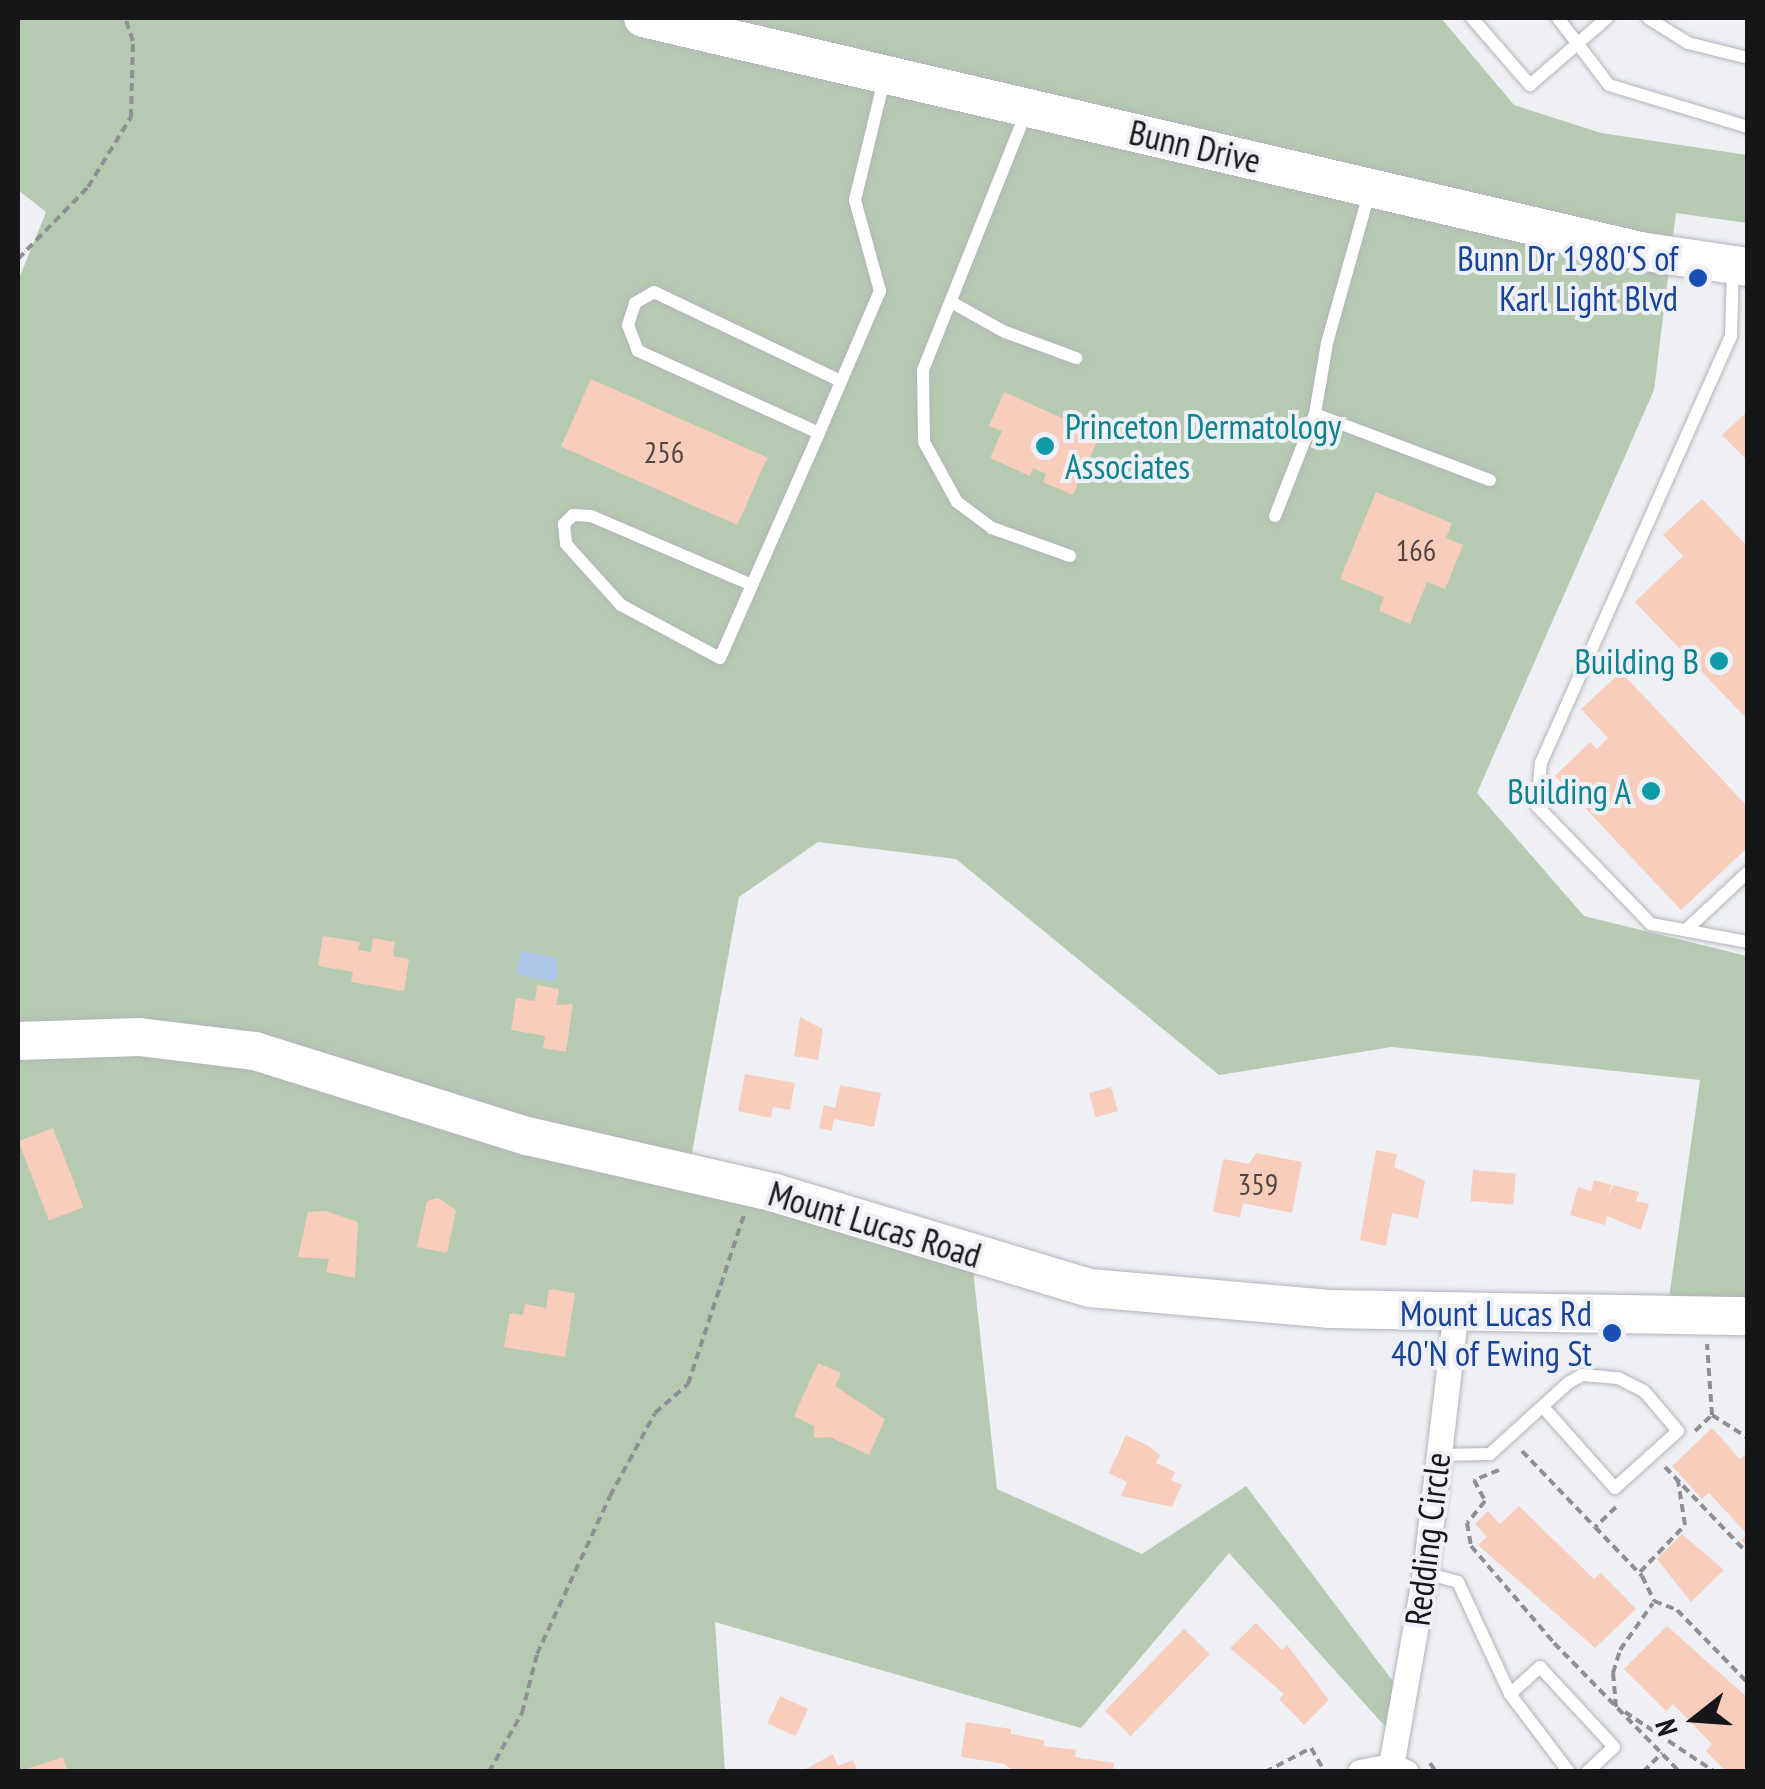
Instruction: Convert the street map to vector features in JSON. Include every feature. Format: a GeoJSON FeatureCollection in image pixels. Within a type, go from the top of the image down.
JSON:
{"type":"FeatureCollection","features":[{"type":"Feature","properties":{"kind":"street","name":"Bunn Drive"},"geometry":{"type":"LineString","coordinates":[[643,18],[1370,188],[1740,267]]}},
{"type":"Feature","properties":{"kind":"street","name":"Mount Lucas Road"},"geometry":{"type":"LineString","coordinates":[[18,1042],[139,1037],[256,1051],[527,1136],[775,1193],[1090,1288],[1252,1305],[1748,1316]]}},
{"type":"Feature","properties":{"kind":"street","name":"Redding Circle"},"geometry":{"type":"LineString","coordinates":[[1398,1769],[1456,1311]]}},
{"type":"Feature","properties":{"kind":"street"},"geometry":{"type":"LineString","coordinates":[[1360,1772],[1398,1769]]}},
{"type":"Feature","properties":{"kind":"lane"},"geometry":{"type":"LineString","coordinates":[[1472,18],[1530,86],[1607,18]]}},
{"type":"Feature","properties":{"kind":"lane"},"geometry":{"type":"LineString","coordinates":[[1558,18],[1609,85],[1748,127]]}},
{"type":"Feature","properties":{"kind":"lane"},"geometry":{"type":"LineString","coordinates":[[1648,18],[1688,42],[1748,58]]}},
{"type":"Feature","properties":{"kind":"lane"},"geometry":{"type":"LineString","coordinates":[[752,586],[591,516],[573,515],[564,524],[566,544],[621,605],[720,658],[752,586],[818,433],[842,381],[880,291],[855,200],[886,74]]}},
{"type":"Feature","properties":{"kind":"lane"},"geometry":{"type":"LineString","coordinates":[[1028,107],[923,370],[924,442],[957,502],[992,528],[1070,556]]}},
{"type":"Feature","properties":{"kind":"lane"},"geometry":{"type":"LineString","coordinates":[[1274,516],[1315,414],[1327,343],[1370,188]]}},
{"type":"Feature","properties":{"kind":"lane"},"geometry":{"type":"LineString","coordinates":[[1740,267],[1731,336],[1540,762],[1537,806],[1651,924],[1748,942]]}},
{"type":"Feature","properties":{"kind":"lane"},"geometry":{"type":"LineString","coordinates":[[818,433],[638,351],[628,325],[635,302],[654,292],[842,381]]}},
{"type":"Feature","properties":{"kind":"lane"},"geometry":{"type":"LineString","coordinates":[[951,302],[1004,332],[1076,358]]}},
{"type":"Feature","properties":{"kind":"lane"},"geometry":{"type":"LineString","coordinates":[[1315,414],[1490,480]]}},
{"type":"Feature","properties":{"kind":"lane"},"geometry":{"type":"LineString","coordinates":[[1688,928],[1748,872]]}},
{"type":"Feature","properties":{"kind":"lane"},"geometry":{"type":"LineString","coordinates":[[1438,1455],[1490,1454],[1568,1383],[1600,1374],[1644,1391],[1678,1431],[1616,1488],[1543,1407]]}},
{"type":"Feature","properties":{"kind":"lane"},"geometry":{"type":"LineString","coordinates":[[1424,1573],[1458,1582],[1510,1694],[1570,1772]]}},
{"type":"Feature","properties":{"kind":"lane"},"geometry":{"type":"LineString","coordinates":[[1510,1694],[1540,1668],[1614,1747],[1588,1772]]}},
{"type":"Feature","properties":{"kind":"path"},"geometry":{"type":"LineString","coordinates":[[18,260],[88,186],[131,117],[133,40],[124,18]]}},
{"type":"Feature","properties":{"kind":"path"},"geometry":{"type":"LineString","coordinates":[[489,1772],[522,1713],[537,1654],[610,1496],[654,1413],[688,1384],[735,1228],[747,1210]]}},
{"type":"Feature","properties":{"kind":"path"},"geometry":{"type":"LineString","coordinates":[[1707,1344],[1712,1415]]}},
{"type":"Feature","properties":{"kind":"path"},"geometry":{"type":"LineString","coordinates":[[1712,1415],[1748,1438]]}},
{"type":"Feature","properties":{"kind":"path"},"geometry":{"type":"LineString","coordinates":[[1687,1439],[1712,1415]]}},
{"type":"Feature","properties":{"kind":"path"},"geometry":{"type":"LineString","coordinates":[[1464,1481],[1495,1474],[1523,1450],[1639,1573],[1654,1601],[1677,1610],[1748,1683]]}},
{"type":"Feature","properties":{"kind":"path"},"geometry":{"type":"LineString","coordinates":[[1648,1476],[1674,1451]]}},
{"type":"Feature","properties":{"kind":"path"},"geometry":{"type":"LineString","coordinates":[[1662,1464],[1748,1554]]}},
{"type":"Feature","properties":{"kind":"path"},"geometry":{"type":"LineString","coordinates":[[1474,1480],[1485,1501],[1467,1523],[1471,1546],[1680,1772]]}},
{"type":"Feature","properties":{"kind":"path"},"geometry":{"type":"LineString","coordinates":[[1639,1573],[1686,1524],[1678,1480]]}},
{"type":"Feature","properties":{"kind":"path"},"geometry":{"type":"LineString","coordinates":[[1596,1527],[1622,1502]]}},
{"type":"Feature","properties":{"kind":"path"},"geometry":{"type":"LineString","coordinates":[[1616,1707],[1614,1673],[1620,1650],[1654,1601]]}},
{"type":"Feature","properties":{"kind":"path"},"geometry":{"type":"LineString","coordinates":[[1616,1707],[1715,1772]]}},
{"type":"Feature","properties":{"kind":"path"},"geometry":{"type":"LineString","coordinates":[[1265,1772],[1312,1748],[1322,1767]]}},
{"type":"Feature","properties":{"kind":"path"},"geometry":{"type":"LineString","coordinates":[[1643,1772],[1662,1753]]}},
{"type":"Feature","properties":{"kind":"green space"},"geometry":{"type":"Polygon","coordinates":[[[18,18],[1441,18],[1514,105],[1601,133],[1747,155],[1747,223],[1676,213],[1654,390],[1477,793],[1584,916],[1747,956],[1747,1301],[1669,1298],[1700,1080],[1392,1047],[1219,1075],[956,859],[818,842],[739,897],[689,1169],[971,1252],[997,1489],[1142,1554],[1246,1486],[1398,1688],[1391,1733],[1229,1553],[1081,1728],[715,1622],[725,1771],[18,1771],[18,281],[46,212],[18,190],[18,18]]]}},
{"type":"Feature","properties":{"kind":"water"},"geometry":{"type":"Polygon","coordinates":[[[521,951],[557,958],[558,977],[553,982],[516,974],[521,951]]]}},
{"type":"Feature","properties":{"kind":"building"},"geometry":{"type":"Polygon","coordinates":[[[591,379],[767,458],[737,525],[561,447],[591,379]]]}},
{"type":"Feature","properties":{"kind":"building","name":"Princeton Dermatology Associates"},"geometry":{"type":"Polygon","coordinates":[[[1004,392],[1100,435],[1073,495],[1043,482],[1046,474],[1033,468],[1030,476],[990,458],[1002,431],[989,426],[1004,392]]]}},
{"type":"Feature","properties":{"kind":"building"},"geometry":{"type":"Polygon","coordinates":[[[1748,411],[1748,461],[1722,435],[1748,411]]]}},
{"type":"Feature","properties":{"kind":"building"},"geometry":{"type":"Polygon","coordinates":[[[1376,492],[1452,523],[1446,538],[1463,545],[1445,589],[1427,582],[1410,624],[1379,611],[1384,597],[1340,579],[1376,492]]]}},
{"type":"Feature","properties":{"kind":"building","name":"Building B"},"geometry":{"type":"Polygon","coordinates":[[[1702,499],[1748,547],[1748,720],[1635,602],[1683,556],[1663,535],[1702,499]]]}},
{"type":"Feature","properties":{"kind":"building","name":"Building A"},"geometry":{"type":"Polygon","coordinates":[[[1621,672],[1748,807],[1748,847],[1681,910],[1555,776],[1590,742],[1597,749],[1608,738],[1581,709],[1621,672]]]}},
{"type":"Feature","properties":{"kind":"building"},"geometry":{"type":"Polygon","coordinates":[[[323,936],[360,942],[358,950],[371,952],[373,938],[395,942],[393,956],[409,959],[404,991],[351,982],[353,972],[318,966],[323,936]]]}},
{"type":"Feature","properties":{"kind":"building"},"geometry":{"type":"Polygon","coordinates":[[[537,985],[559,989],[556,1005],[573,1004],[566,1052],[543,1048],[545,1036],[511,1030],[516,998],[535,1001],[537,985]]]}},
{"type":"Feature","properties":{"kind":"building"},"geometry":{"type":"Polygon","coordinates":[[[800,1017],[823,1029],[818,1060],[794,1056],[800,1017]]]}},
{"type":"Feature","properties":{"kind":"building"},"geometry":{"type":"Polygon","coordinates":[[[745,1074],[795,1083],[790,1110],[773,1107],[771,1118],[738,1111],[745,1074]]]}},
{"type":"Feature","properties":{"kind":"building"},"geometry":{"type":"Polygon","coordinates":[[[840,1085],[881,1093],[874,1127],[834,1119],[832,1131],[819,1128],[824,1105],[835,1108],[840,1085]]]}},
{"type":"Feature","properties":{"kind":"building"},"geometry":{"type":"Polygon","coordinates":[[[1111,1087],[1118,1111],[1096,1117],[1089,1093],[1111,1087]]]}},
{"type":"Feature","properties":{"kind":"building"},"geometry":{"type":"Polygon","coordinates":[[[53,1128],[83,1207],[49,1221],[18,1141],[53,1128]]]}},
{"type":"Feature","properties":{"kind":"building"},"geometry":{"type":"Polygon","coordinates":[[[1376,1150],[1397,1154],[1394,1167],[1425,1181],[1418,1218],[1392,1213],[1386,1246],[1360,1240],[1376,1150]]]}},
{"type":"Feature","properties":{"kind":"building"},"geometry":{"type":"Polygon","coordinates":[[[1256,1153],[1302,1162],[1292,1213],[1243,1203],[1240,1217],[1213,1212],[1223,1159],[1249,1164],[1256,1153]]]}},
{"type":"Feature","properties":{"kind":"building"},"geometry":{"type":"Polygon","coordinates":[[[1473,1170],[1516,1174],[1513,1205],[1470,1201],[1473,1170]]]}},
{"type":"Feature","properties":{"kind":"building"},"geometry":{"type":"Polygon","coordinates":[[[1594,1180],[1612,1185],[1608,1196],[1614,1185],[1639,1192],[1636,1201],[1649,1204],[1641,1230],[1607,1216],[1605,1225],[1570,1215],[1578,1187],[1591,1191],[1594,1180]]]}},
{"type":"Feature","properties":{"kind":"building"},"geometry":{"type":"Polygon","coordinates":[[[438,1198],[456,1210],[447,1253],[417,1247],[427,1201],[438,1198]]]}},
{"type":"Feature","properties":{"kind":"building"},"geometry":{"type":"Polygon","coordinates":[[[326,1211],[358,1222],[355,1278],[326,1272],[329,1259],[298,1257],[308,1212],[326,1211]]]}},
{"type":"Feature","properties":{"kind":"building"},"geometry":{"type":"Polygon","coordinates":[[[549,1289],[575,1293],[565,1357],[504,1347],[510,1313],[523,1315],[525,1304],[546,1308],[549,1289]]]}},
{"type":"Feature","properties":{"kind":"building"},"geometry":{"type":"Polygon","coordinates":[[[818,1363],[841,1373],[835,1386],[885,1419],[869,1455],[830,1437],[814,1438],[814,1426],[794,1416],[818,1363]]]}},
{"type":"Feature","properties":{"kind":"building"},"geometry":{"type":"Polygon","coordinates":[[[1712,1428],[1740,1459],[1748,1452],[1748,1548],[1741,1540],[1747,1534],[1709,1493],[1702,1499],[1672,1466],[1712,1428]]]}},
{"type":"Feature","properties":{"kind":"building"},"geometry":{"type":"Polygon","coordinates":[[[1126,1435],[1149,1446],[1160,1455],[1156,1463],[1175,1472],[1171,1480],[1182,1485],[1172,1507],[1121,1496],[1127,1482],[1109,1473],[1126,1435]]]}},
{"type":"Feature","properties":{"kind":"building"},"geometry":{"type":"Polygon","coordinates":[[[1519,1506],[1594,1579],[1601,1573],[1636,1609],[1595,1648],[1478,1545],[1487,1537],[1475,1524],[1488,1511],[1500,1524],[1519,1506]]]}},
{"type":"Feature","properties":{"kind":"building"},"geometry":{"type":"Polygon","coordinates":[[[1682,1534],[1724,1570],[1691,1602],[1657,1559],[1682,1534]]]}},
{"type":"Feature","properties":{"kind":"building"},"geometry":{"type":"Polygon","coordinates":[[[1256,1623],[1282,1650],[1287,1645],[1329,1700],[1304,1725],[1279,1699],[1284,1694],[1230,1648],[1256,1623]]]}},
{"type":"Feature","properties":{"kind":"building"},"geometry":{"type":"Polygon","coordinates":[[[1667,1626],[1748,1698],[1748,1772],[1726,1772],[1706,1751],[1712,1744],[1673,1704],[1666,1711],[1624,1669],[1667,1626]]]}},
{"type":"Feature","properties":{"kind":"building"},"geometry":{"type":"Polygon","coordinates":[[[1184,1629],[1210,1654],[1131,1736],[1105,1711],[1184,1629]]]}},
{"type":"Feature","properties":{"kind":"building"},"geometry":{"type":"Polygon","coordinates":[[[780,1696],[808,1709],[795,1736],[767,1723],[780,1696]]]}},
{"type":"Feature","properties":{"kind":"building"},"geometry":{"type":"Polygon","coordinates":[[[966,1722],[1011,1729],[1011,1734],[1044,1740],[1044,1746],[1076,1750],[1075,1757],[1114,1763],[1113,1772],[1014,1772],[1005,1764],[961,1757],[966,1722]]]}},
{"type":"Feature","properties":{"kind":"building"},"geometry":{"type":"Polygon","coordinates":[[[833,1754],[838,1766],[853,1760],[858,1772],[800,1772],[833,1754]]]}},
{"type":"Feature","properties":{"kind":"building"},"geometry":{"type":"Polygon","coordinates":[[[63,1757],[68,1772],[20,1771],[63,1757]]]}},
{"type":"Feature","properties":{"kind":"place","name":"Bunn Dr 1980'S of Karl Light Blvd"},"geometry":{"type":"Point","coordinates":[1698,278]}},
{"type":"Feature","properties":{"kind":"place","name":"Princeton Dermatology Associates"},"geometry":{"type":"Point","coordinates":[1045,446]}},
{"type":"Feature","properties":{"kind":"place","name":"Building B"},"geometry":{"type":"Point","coordinates":[1719,661]}},
{"type":"Feature","properties":{"kind":"place","name":"Building A"},"geometry":{"type":"Point","coordinates":[1651,791]}},
{"type":"Feature","properties":{"kind":"place","name":"Mount Lucas Rd 40'N of Ewing St"},"geometry":{"type":"Point","coordinates":[1612,1333]}}]}
